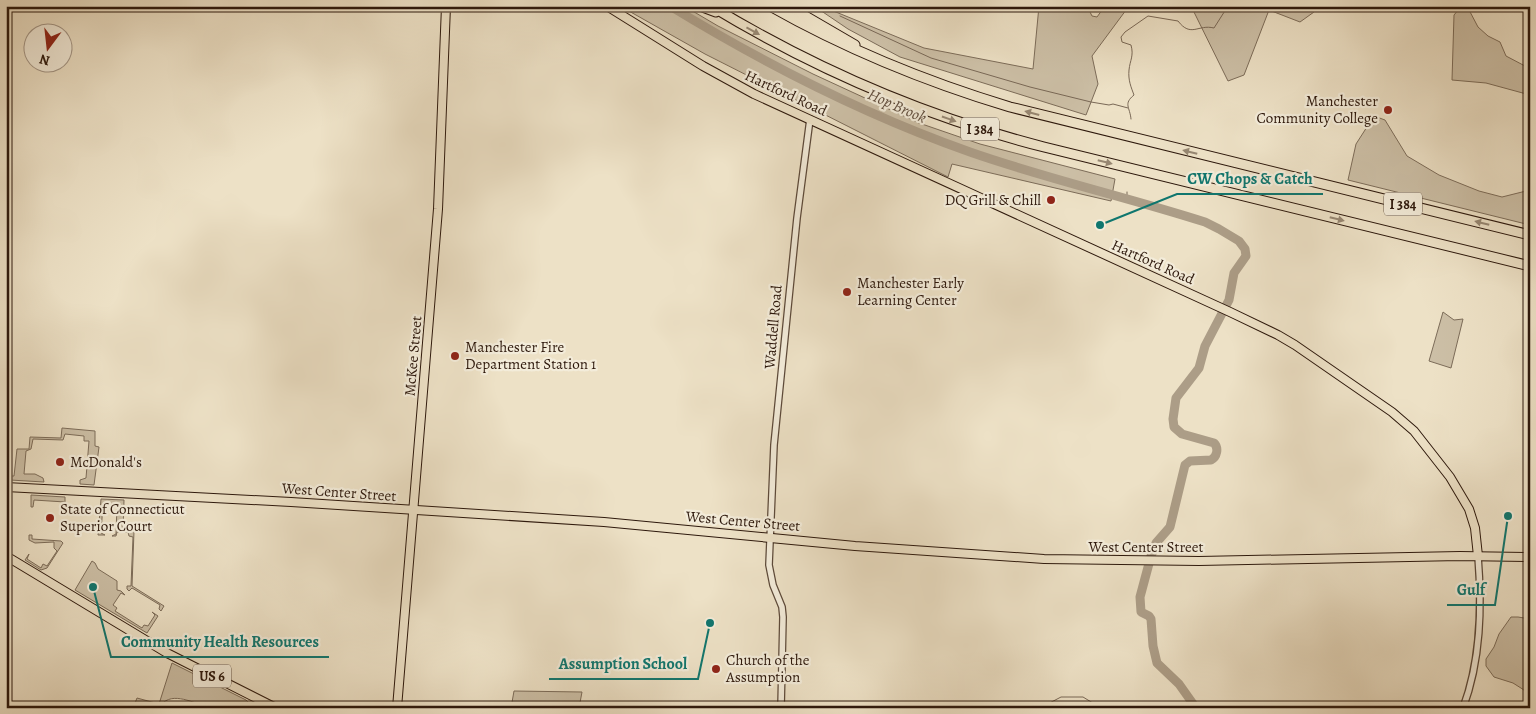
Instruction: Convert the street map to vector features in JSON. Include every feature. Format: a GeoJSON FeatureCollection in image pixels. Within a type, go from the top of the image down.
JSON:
{"type":"FeatureCollection","features":[{"type":"Feature","properties":{"kind":"highway"},"geometry":{"type":"LineString","coordinates":[[700,6],[726,15]]}},
{"type":"Feature","properties":{"kind":"highway","name":"I 384"},"geometry":{"type":"LineString","coordinates":[[711,6],[784,48],[842,76],[952,120],[1026,143],[1530,266]]}},
{"type":"Feature","properties":{"kind":"highway","name":"I 384"},"geometry":{"type":"LineString","coordinates":[[770,6],[812,29],[874,58],[944,86],[1010,107],[1530,235]]}},
{"type":"Feature","properties":{"kind":"highway"},"geometry":{"type":"LineString","coordinates":[[788,6],[843,37],[874,58]]}},
{"type":"Feature","properties":{"kind":"main road","name":"McKee Street"},"geometry":{"type":"LineString","coordinates":[[397,708],[439,203],[446,6]]}},
{"type":"Feature","properties":{"kind":"main road","name":"Hartford Road"},"geometry":{"type":"LineString","coordinates":[[607,6],[735,84],[1220,308],[1295,345],[1392,412],[1414,431],[1450,477],[1469,508],[1475,528],[1478,556]]}},
{"type":"Feature","properties":{"kind":"main road","name":"West Center Street"},"geometry":{"type":"LineString","coordinates":[[6,487],[612,523],[1044,560],[1155,561],[1530,556]]}},
{"type":"Feature","properties":{"kind":"main road","name":"US 6"},"geometry":{"type":"LineString","coordinates":[[6,556],[171,655],[276,708]]}},
{"type":"Feature","properties":{"kind":"street","name":"Waddell Road"},"geometry":{"type":"LineString","coordinates":[[781,708],[784,627],[782,607],[770,574],[774,445],[797,218],[810,119]]}},
{"type":"Feature","properties":{"kind":"street"},"geometry":{"type":"LineString","coordinates":[[1463,708],[1473,679],[1477,657],[1479,634],[1478,556]]}},
{"type":"Feature","properties":{"kind":"shaded area"},"geometry":{"type":"Polygon","coordinates":[[[620,6],[684,6],[718,26],[813,74],[919,123],[980,144],[1115,179],[1111,201],[952,164],[948,177],[705,54],[620,6]]]}},
{"type":"Feature","properties":{"kind":"shaded area"},"geometry":{"type":"Polygon","coordinates":[[[814,6],[825,6],[924,48],[1033,69],[1039,6],[1087,6],[1092,16],[1097,17],[1105,6],[1129,6],[1092,56],[1098,84],[1086,115],[900,57],[848,29],[814,6]]]}},
{"type":"Feature","properties":{"kind":"shaded area"},"geometry":{"type":"Polygon","coordinates":[[[1191,6],[1319,6],[1300,22],[1269,10],[1244,75],[1228,81],[1191,6]]]}},
{"type":"Feature","properties":{"kind":"shaded area"},"geometry":{"type":"Polygon","coordinates":[[[1468,8],[1478,27],[1488,36],[1500,42],[1506,56],[1525,66],[1530,73],[1530,95],[1486,83],[1452,80],[1454,15],[1459,9],[1468,8]]]}},
{"type":"Feature","properties":{"kind":"shaded area"},"geometry":{"type":"Polygon","coordinates":[[[1374,116],[1385,120],[1407,156],[1439,175],[1479,191],[1502,197],[1530,190],[1530,225],[1348,180],[1356,144],[1374,116]]]}},
{"type":"Feature","properties":{"kind":"shaded area"},"geometry":{"type":"Polygon","coordinates":[[[1443,312],[1454,320],[1463,319],[1451,368],[1429,361],[1443,312]]]}},
{"type":"Feature","properties":{"kind":"shaded area"},"geometry":{"type":"Polygon","coordinates":[[[62,428],[95,431],[95,446],[99,447],[94,485],[80,484],[80,480],[86,478],[89,441],[84,441],[84,436],[65,434],[63,440],[33,439],[31,449],[26,451],[24,474],[35,474],[43,478],[44,482],[10,480],[11,476],[14,476],[17,449],[29,449],[30,437],[61,438],[62,428]]]}},
{"type":"Feature","properties":{"kind":"shaded area"},"geometry":{"type":"Polygon","coordinates":[[[31,495],[65,497],[65,502],[34,500],[33,507],[31,507],[31,495]]]}},
{"type":"Feature","properties":{"kind":"shaded area"},"geometry":{"type":"Polygon","coordinates":[[[101,499],[124,500],[123,530],[134,531],[132,586],[164,606],[161,611],[159,609],[160,605],[132,588],[129,591],[127,589],[127,586],[131,586],[133,537],[129,536],[128,532],[117,532],[116,536],[112,536],[116,534],[117,505],[103,504],[101,533],[105,535],[98,535],[101,499]]]}},
{"type":"Feature","properties":{"kind":"shaded area"},"geometry":{"type":"Polygon","coordinates":[[[29,535],[32,535],[32,539],[61,541],[63,543],[47,568],[41,570],[25,560],[29,554],[27,559],[41,568],[43,564],[47,566],[57,551],[54,548],[54,542],[35,543],[29,540],[29,535]]]}},
{"type":"Feature","properties":{"kind":"shaded area"},"geometry":{"type":"Polygon","coordinates":[[[92,561],[98,569],[117,581],[117,590],[125,595],[121,593],[113,605],[117,608],[115,611],[142,628],[144,625],[148,626],[155,615],[152,612],[158,616],[147,633],[75,590],[92,561]]]}},
{"type":"Feature","properties":{"kind":"shaded area"},"geometry":{"type":"Polygon","coordinates":[[[1511,617],[1530,619],[1530,708],[1524,708],[1527,696],[1524,690],[1513,683],[1494,677],[1486,666],[1486,659],[1494,647],[1499,634],[1511,617]]]}},
{"type":"Feature","properties":{"kind":"shaded area"},"geometry":{"type":"Polygon","coordinates":[[[172,663],[246,700],[248,702],[246,708],[205,708],[205,706],[193,702],[174,698],[163,703],[159,708],[146,703],[142,708],[133,708],[137,698],[159,704],[172,663]]]}},
{"type":"Feature","properties":{"kind":"shaded area"},"geometry":{"type":"Polygon","coordinates":[[[514,691],[582,692],[579,708],[511,708],[514,691]]]}},
{"type":"Feature","properties":{"kind":"waterway"},"geometry":{"type":"LineString","coordinates":[[670,6],[779,68],[892,122],[999,162],[1205,222],[1239,241],[1245,249],[1246,256],[1234,273],[1229,300],[1205,346],[1199,368],[1176,398],[1173,419],[1174,427],[1182,434],[1214,443],[1217,452],[1211,460],[1190,461],[1185,465],[1170,527],[1156,543],[1140,597],[1141,612],[1151,619],[1153,646],[1157,663],[1179,684],[1196,708]]}},
{"type":"Feature","properties":{"kind":"waterway"},"geometry":{"type":"LineString","coordinates":[[1131,119],[1128,103],[1134,95],[1129,77],[1132,52],[1131,45],[1122,42],[1121,37],[1125,32],[1148,16],[1178,21],[1191,30],[1208,27],[1214,28],[1228,6]]}},
{"type":"Feature","properties":{"kind":"waterway"},"geometry":{"type":"LineString","coordinates":[[1228,10],[1246,6]]}},
{"type":"Feature","properties":{"kind":"waterway"},"geometry":{"type":"LineString","coordinates":[[840,16],[931,58],[1030,87],[1091,102],[1113,104],[1128,108]]}},
{"type":"Feature","properties":{"kind":"waterway","name":"Hop Brook"},"geometry":{"type":"LineString","coordinates":[[1127,192],[1127,199]]}},
{"type":"Feature","properties":{"kind":"waterway"},"geometry":{"type":"LineString","coordinates":[[1040,708],[1061,697],[1083,697],[1101,708]]}},
{"type":"Feature","properties":{"kind":"place","name":"Manchester Community College"},"geometry":{"type":"Point","coordinates":[1388,110]}},
{"type":"Feature","properties":{"kind":"place","name":"DQ Grill & Chill"},"geometry":{"type":"Point","coordinates":[1051,200]}},
{"type":"Feature","properties":{"kind":"place","name":"CW Chops & Catch"},"geometry":{"type":"Point","coordinates":[1100,225]}},
{"type":"Feature","properties":{"kind":"place","name":"Manchester Early Learning Center"},"geometry":{"type":"Point","coordinates":[847,292]}},
{"type":"Feature","properties":{"kind":"place","name":"Manchester Fire Department Station 1"},"geometry":{"type":"Point","coordinates":[455,356]}},
{"type":"Feature","properties":{"kind":"place","name":"McDonald's"},"geometry":{"type":"Point","coordinates":[60,462]}},
{"type":"Feature","properties":{"kind":"place","name":"Gulf"},"geometry":{"type":"Point","coordinates":[1508,516]}},
{"type":"Feature","properties":{"kind":"place","name":"State of Connecticut Superior Court"},"geometry":{"type":"Point","coordinates":[50,518]}},
{"type":"Feature","properties":{"kind":"place","name":"Community Health Resources"},"geometry":{"type":"Point","coordinates":[93,587]}},
{"type":"Feature","properties":{"kind":"place","name":"Assumption School"},"geometry":{"type":"Point","coordinates":[710,623]}},
{"type":"Feature","properties":{"kind":"place","name":"Church of the Assumption"},"geometry":{"type":"Point","coordinates":[716,669]}}]}
